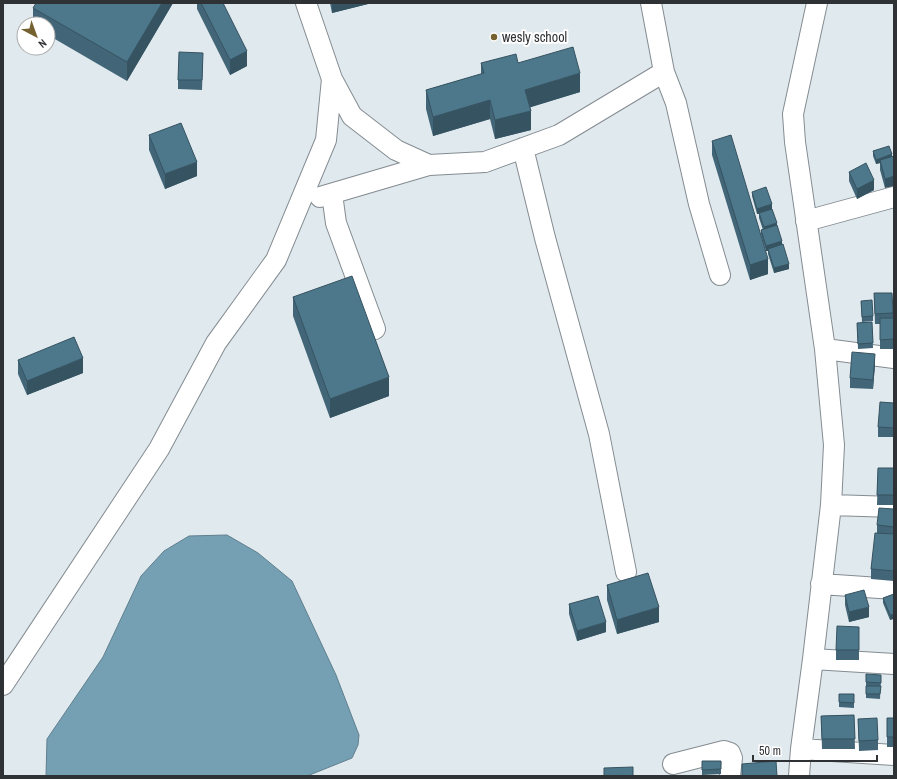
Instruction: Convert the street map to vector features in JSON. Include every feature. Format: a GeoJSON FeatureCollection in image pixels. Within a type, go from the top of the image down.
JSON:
{"type":"FeatureCollection","features":[{"type":"Feature","properties":{"kind":"street"},"geometry":{"type":"LineString","coordinates":[[306,3],[332,79],[352,116],[396,150],[429,165]]}},
{"type":"Feature","properties":{"kind":"street"},"geometry":{"type":"LineString","coordinates":[[651,3],[664,72],[676,103],[699,204],[720,275]]}},
{"type":"Feature","properties":{"kind":"street"},"geometry":{"type":"LineString","coordinates":[[799,776],[831,505],[834,445],[824,349],[793,114],[817,3]]}},
{"type":"Feature","properties":{"kind":"street"},"geometry":{"type":"LineString","coordinates":[[300,203],[429,165],[485,162],[559,135],[664,72]]}},
{"type":"Feature","properties":{"kind":"street"},"geometry":{"type":"LineString","coordinates":[[3,685],[159,449],[216,343],[276,260],[326,140],[332,79]]}},
{"type":"Feature","properties":{"kind":"street"},"geometry":{"type":"LineString","coordinates":[[523,148],[544,238],[599,434],[626,572]]}},
{"type":"Feature","properties":{"kind":"street"},"geometry":{"type":"LineString","coordinates":[[332,194],[336,223],[375,328]]}},
{"type":"Feature","properties":{"kind":"street"},"geometry":{"type":"LineString","coordinates":[[806,221],[894,197]]}},
{"type":"Feature","properties":{"kind":"street"},"geometry":{"type":"LineString","coordinates":[[824,349],[894,358]]}},
{"type":"Feature","properties":{"kind":"street"},"geometry":{"type":"LineString","coordinates":[[831,505],[894,507]]}},
{"type":"Feature","properties":{"kind":"street"},"geometry":{"type":"LineString","coordinates":[[821,584],[894,590]]}},
{"type":"Feature","properties":{"kind":"street"},"geometry":{"type":"LineString","coordinates":[[813,659],[894,664]]}},
{"type":"Feature","properties":{"kind":"street"},"geometry":{"type":"LineString","coordinates":[[801,749],[894,755]]}},
{"type":"Feature","properties":{"kind":"street"},"geometry":{"type":"LineString","coordinates":[[673,764],[724,751],[730,753],[732,758],[730,776]]}},
{"type":"Feature","properties":{"kind":"water"},"geometry":{"type":"Polygon","coordinates":[[[227,535],[258,553],[292,581],[336,675],[359,735],[358,745],[352,758],[307,776],[46,776],[47,739],[103,657],[141,576],[164,551],[189,536],[227,535]]]}},
{"type":"Feature","properties":{"kind":"building"},"geometry":{"type":"Polygon","coordinates":[[[36,3],[162,3],[127,62],[56,21],[56,16],[47,16],[33,8],[36,3]]]}},
{"type":"Feature","properties":{"kind":"building"},"geometry":{"type":"Polygon","coordinates":[[[201,3],[223,3],[247,51],[230,60],[201,3]]]}},
{"type":"Feature","properties":{"kind":"building"},"geometry":{"type":"Polygon","coordinates":[[[573,47],[580,73],[525,90],[531,111],[495,120],[490,100],[433,117],[426,90],[484,73],[481,63],[516,54],[518,63],[573,47]]]}},
{"type":"Feature","properties":{"kind":"building"},"geometry":{"type":"Polygon","coordinates":[[[179,52],[203,53],[202,80],[178,80],[179,52]]]}},
{"type":"Feature","properties":{"kind":"building"},"geometry":{"type":"Polygon","coordinates":[[[181,123],[197,162],[165,174],[149,135],[181,123]]]}},
{"type":"Feature","properties":{"kind":"building"},"geometry":{"type":"Polygon","coordinates":[[[731,135],[768,259],[750,265],[712,141],[731,135]]]}},
{"type":"Feature","properties":{"kind":"building"},"geometry":{"type":"Polygon","coordinates":[[[889,146],[892,154],[876,160],[873,151],[889,146]]]}},
{"type":"Feature","properties":{"kind":"building"},"geometry":{"type":"Polygon","coordinates":[[[894,156],[894,176],[885,179],[880,160],[894,156]]]}},
{"type":"Feature","properties":{"kind":"building"},"geometry":{"type":"Polygon","coordinates":[[[866,163],[874,180],[857,189],[849,172],[866,163]]]}},
{"type":"Feature","properties":{"kind":"building"},"geometry":{"type":"Polygon","coordinates":[[[766,187],[772,204],[757,209],[752,192],[766,187]]]}},
{"type":"Feature","properties":{"kind":"building"},"geometry":{"type":"Polygon","coordinates":[[[772,209],[777,223],[764,227],[759,213],[772,209]]]}},
{"type":"Feature","properties":{"kind":"building"},"geometry":{"type":"Polygon","coordinates":[[[777,225],[782,241],[766,246],[761,230],[777,225]]]}},
{"type":"Feature","properties":{"kind":"building"},"geometry":{"type":"Polygon","coordinates":[[[783,244],[789,264],[774,268],[768,249],[783,244]]]}},
{"type":"Feature","properties":{"kind":"building"},"geometry":{"type":"Polygon","coordinates":[[[352,276],[389,377],[330,399],[293,297],[352,276]]]}},
{"type":"Feature","properties":{"kind":"building"},"geometry":{"type":"Polygon","coordinates":[[[874,293],[892,293],[893,313],[875,314],[874,293]]]}},
{"type":"Feature","properties":{"kind":"building"},"geometry":{"type":"Polygon","coordinates":[[[872,300],[873,316],[862,317],[861,301],[872,300]]]}},
{"type":"Feature","properties":{"kind":"building"},"geometry":{"type":"Polygon","coordinates":[[[880,318],[894,318],[894,339],[880,340],[880,318]]]}},
{"type":"Feature","properties":{"kind":"building"},"geometry":{"type":"Polygon","coordinates":[[[872,322],[873,343],[858,344],[857,323],[872,322]]]}},
{"type":"Feature","properties":{"kind":"building"},"geometry":{"type":"Polygon","coordinates":[[[74,337],[83,358],[27,381],[18,360],[74,337]]]}},
{"type":"Feature","properties":{"kind":"building"},"geometry":{"type":"Polygon","coordinates":[[[852,352],[875,354],[873,380],[850,378],[852,352]]]}},
{"type":"Feature","properties":{"kind":"building"},"geometry":{"type":"Polygon","coordinates":[[[880,402],[894,403],[894,428],[878,427],[880,402]]]}},
{"type":"Feature","properties":{"kind":"building"},"geometry":{"type":"Polygon","coordinates":[[[878,468],[894,468],[894,495],[877,495],[878,468]]]}},
{"type":"Feature","properties":{"kind":"building"},"geometry":{"type":"Polygon","coordinates":[[[879,508],[894,509],[894,527],[877,525],[879,508]]]}},
{"type":"Feature","properties":{"kind":"building"},"geometry":{"type":"Polygon","coordinates":[[[875,533],[894,534],[894,571],[871,569],[875,533]]]}},
{"type":"Feature","properties":{"kind":"building"},"geometry":{"type":"Polygon","coordinates":[[[648,573],[659,607],[617,620],[607,585],[648,573]]]}},
{"type":"Feature","properties":{"kind":"building"},"geometry":{"type":"Polygon","coordinates":[[[864,590],[869,607],[849,612],[845,595],[864,590]]]}},
{"type":"Feature","properties":{"kind":"building"},"geometry":{"type":"Polygon","coordinates":[[[894,594],[894,614],[890,615],[883,598],[894,594]]]}},
{"type":"Feature","properties":{"kind":"building"},"geometry":{"type":"Polygon","coordinates":[[[598,596],[606,622],[577,631],[569,604],[598,596]]]}},
{"type":"Feature","properties":{"kind":"building"},"geometry":{"type":"Polygon","coordinates":[[[837,626],[859,627],[859,650],[836,650],[837,626]]]}},
{"type":"Feature","properties":{"kind":"building"},"geometry":{"type":"Polygon","coordinates":[[[866,674],[881,675],[881,683],[866,682],[866,674]]]}},
{"type":"Feature","properties":{"kind":"building"},"geometry":{"type":"Polygon","coordinates":[[[866,686],[881,686],[880,694],[866,694],[866,686]]]}},
{"type":"Feature","properties":{"kind":"building"},"geometry":{"type":"Polygon","coordinates":[[[839,694],[854,694],[854,703],[839,702],[839,694]]]}},
{"type":"Feature","properties":{"kind":"building"},"geometry":{"type":"Polygon","coordinates":[[[854,715],[855,739],[822,739],[821,716],[854,715]]]}},
{"type":"Feature","properties":{"kind":"building"},"geometry":{"type":"Polygon","coordinates":[[[877,718],[878,740],[859,741],[858,719],[877,718]]]}},
{"type":"Feature","properties":{"kind":"building"},"geometry":{"type":"Polygon","coordinates":[[[887,718],[894,718],[894,737],[887,737],[887,718]]]}},
{"type":"Feature","properties":{"kind":"building"},"geometry":{"type":"Polygon","coordinates":[[[702,761],[721,761],[721,769],[702,770],[702,761]]]}},
{"type":"Feature","properties":{"kind":"building"},"geometry":{"type":"Polygon","coordinates":[[[776,761],[777,776],[742,776],[742,764],[776,761]]]}},
{"type":"Feature","properties":{"kind":"building"},"geometry":{"type":"Polygon","coordinates":[[[633,767],[633,776],[604,776],[604,768],[633,767]]]}},
{"type":"Feature","properties":{"kind":"place","name":"wesly school"},"geometry":{"type":"Point","coordinates":[494,37]}}]}
